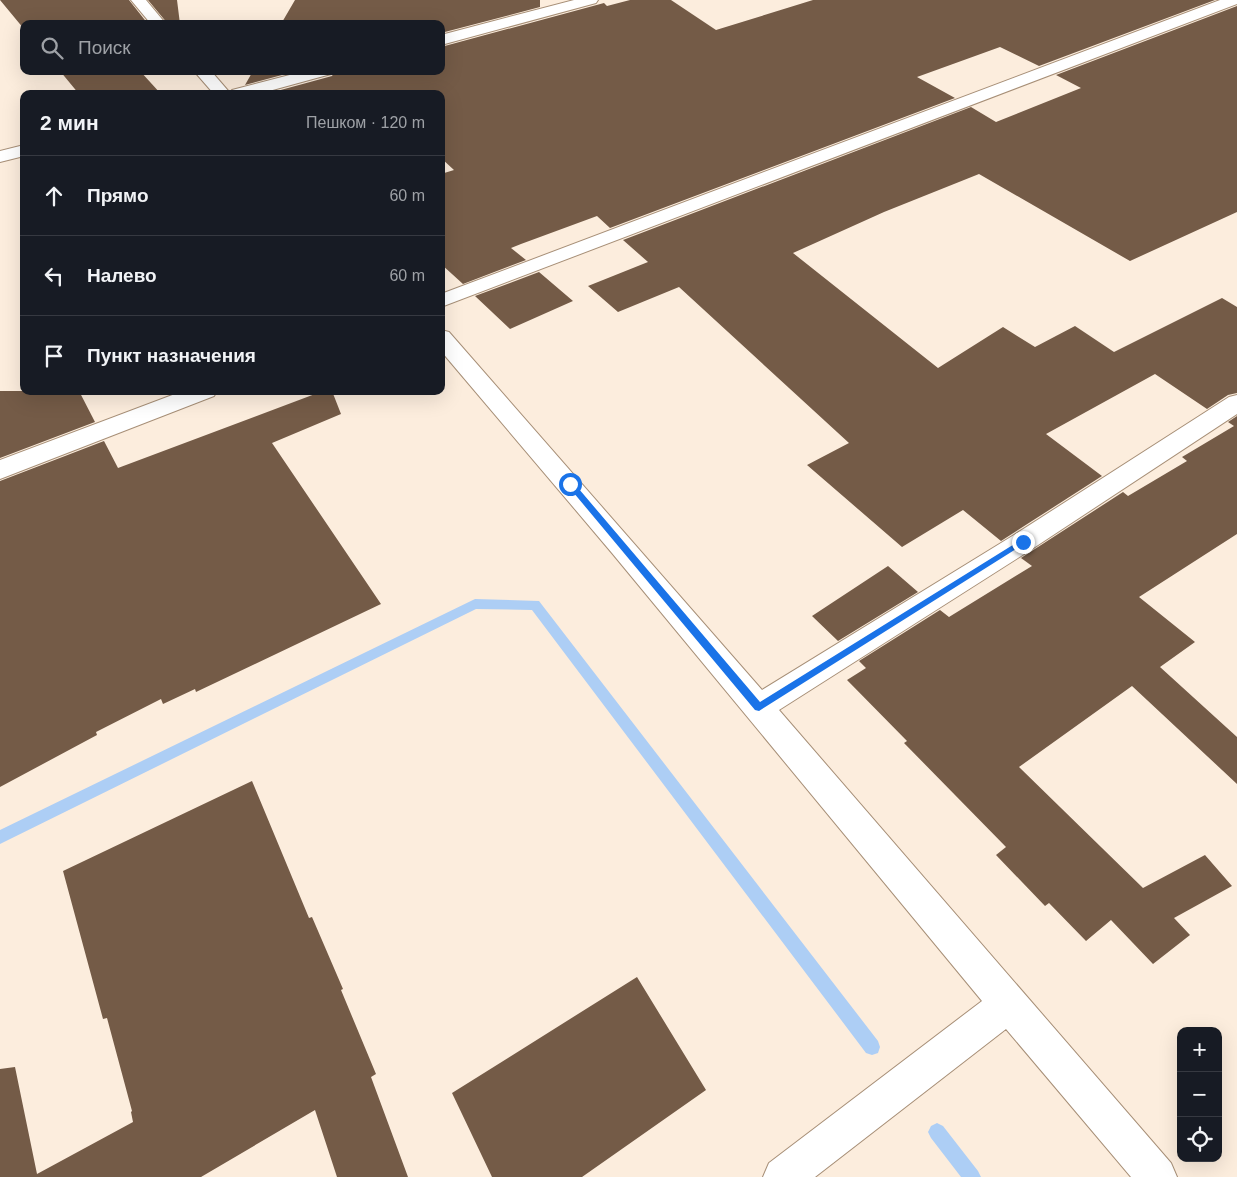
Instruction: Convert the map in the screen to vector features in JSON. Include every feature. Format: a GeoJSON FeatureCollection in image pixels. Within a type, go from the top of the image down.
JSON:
{"type":"FeatureCollection","features":[{"type":"Feature","properties":{"kind":"street"},"geometry":{"type":"LineString","coordinates":[[138,0],[156,20]]}},
{"type":"Feature","properties":{"kind":"street"},"geometry":{"type":"LineString","coordinates":[[445,39],[591,0]]}},
{"type":"Feature","properties":{"kind":"street"},"geometry":{"type":"LineString","coordinates":[[445,299],[1234,0]]}},
{"type":"Feature","properties":{"kind":"street"},"geometry":{"type":"LineString","coordinates":[[206,75],[219,90]]}},
{"type":"Feature","properties":{"kind":"street"},"geometry":{"type":"LineString","coordinates":[[253,90],[310,75]]}},
{"type":"Feature","properties":{"kind":"street"},"geometry":{"type":"LineString","coordinates":[[0,157],[20,151]]}},
{"type":"Feature","properties":{"kind":"street"},"geometry":{"type":"LineString","coordinates":[[445,342],[570,484],[1008,1005],[1156,1177]]}},
{"type":"Feature","properties":{"kind":"street"},"geometry":{"type":"LineString","coordinates":[[0,470],[196,395]]}},
{"type":"Feature","properties":{"kind":"street"},"geometry":{"type":"LineString","coordinates":[[759,707],[1023,542],[1237,402]]}},
{"type":"Feature","properties":{"kind":"street"},"geometry":{"type":"LineString","coordinates":[[783,1177],[1008,1005]]}},
{"type":"Feature","properties":{"kind":"building"},"geometry":{"type":"Polygon","coordinates":[[[0,0],[129,0],[145,20],[20,20],[20,24],[0,0]]]}},
{"type":"Feature","properties":{"kind":"building"},"geometry":{"type":"Polygon","coordinates":[[[148,0],[177,0],[180,20],[165,20],[148,0]]]}},
{"type":"Feature","properties":{"kind":"building"},"geometry":{"type":"Polygon","coordinates":[[[295,0],[540,0],[540,7],[445,32],[445,20],[283,20],[295,0]]]}},
{"type":"Feature","properties":{"kind":"building"},"geometry":{"type":"Polygon","coordinates":[[[630,0],[671,0],[716,30],[813,0],[1215,0],[1039,66],[1000,47],[917,77],[955,98],[610,228],[597,216],[521,244],[511,248],[526,260],[463,284],[445,268],[445,173],[454,170],[445,162],[445,90],[281,90],[333,75],[445,75],[445,46],[604,3],[607,6],[630,0]]]}},
{"type":"Feature","properties":{"kind":"building"},"geometry":{"type":"Polygon","coordinates":[[[1237,6],[1237,212],[1130,261],[979,174],[884,212],[793,253],[938,368],[1003,327],[1035,347],[1075,326],[1114,352],[1222,298],[1237,307],[1237,393],[1228,395],[1207,409],[1155,374],[1046,434],[1102,476],[1001,541],[963,510],[902,547],[807,465],[849,443],[679,287],[618,312],[588,286],[648,262],[623,240],[971,107],[996,122],[1081,88],[1056,75],[1237,6]]]}},
{"type":"Feature","properties":{"kind":"building"},"geometry":{"type":"Polygon","coordinates":[[[63,75],[144,75],[157,90],[76,90],[63,75]]]}},
{"type":"Feature","properties":{"kind":"building"},"geometry":{"type":"Polygon","coordinates":[[[251,75],[282,75],[245,85],[251,75]]]}},
{"type":"Feature","properties":{"kind":"building"},"geometry":{"type":"Polygon","coordinates":[[[539,272],[573,301],[510,329],[475,296],[539,272]]]}},
{"type":"Feature","properties":{"kind":"building"},"geometry":{"type":"Polygon","coordinates":[[[0,391],[20,391],[20,395],[81,395],[95,422],[0,458],[0,391]]]}},
{"type":"Feature","properties":{"kind":"building"},"geometry":{"type":"Polygon","coordinates":[[[312,395],[334,395],[341,414],[272,443],[381,604],[196,692],[195,689],[163,704],[161,699],[96,732],[97,735],[0,787],[0,481],[104,441],[118,468],[312,395]]]}},
{"type":"Feature","properties":{"kind":"building"},"geometry":{"type":"Polygon","coordinates":[[[1237,416],[1237,534],[1139,597],[1195,642],[1160,667],[1237,737],[1237,784],[1132,686],[1019,767],[1143,888],[1205,855],[1232,886],[1174,918],[1190,935],[1153,964],[1111,920],[1086,941],[1049,903],[1045,906],[996,855],[1006,847],[904,743],[907,741],[847,680],[866,668],[859,661],[940,610],[949,617],[1032,566],[1021,558],[1123,492],[1128,496],[1187,461],[1182,457],[1234,426],[1228,422],[1237,416]]]}},
{"type":"Feature","properties":{"kind":"building"},"geometry":{"type":"Polygon","coordinates":[[[888,566],[918,592],[838,641],[812,616],[888,566]]]}},
{"type":"Feature","properties":{"kind":"building"},"geometry":{"type":"Polygon","coordinates":[[[252,781],[309,918],[312,917],[343,989],[341,990],[376,1074],[371,1077],[408,1177],[337,1177],[315,1110],[201,1177],[0,1177],[0,1069],[15,1067],[37,1174],[133,1122],[132,1111],[107,1018],[103,1019],[63,871],[252,781]]]}},
{"type":"Feature","properties":{"kind":"building"},"geometry":{"type":"Polygon","coordinates":[[[637,977],[706,1090],[582,1177],[492,1177],[452,1093],[637,977]]]}},
{"type":"Feature","properties":{"kind":"waterway"},"geometry":{"type":"LineString","coordinates":[[0,837],[475,604],[535,605],[872,1047]]}},
{"type":"Feature","properties":{"kind":"waterway"},"geometry":{"type":"LineString","coordinates":[[937,1132],[972,1177]]}},
{"type":"Feature","properties":{"kind":"route"},"geometry":{"type":"LineString","coordinates":[[570,484],[759,707],[1023,542]]}}]}
